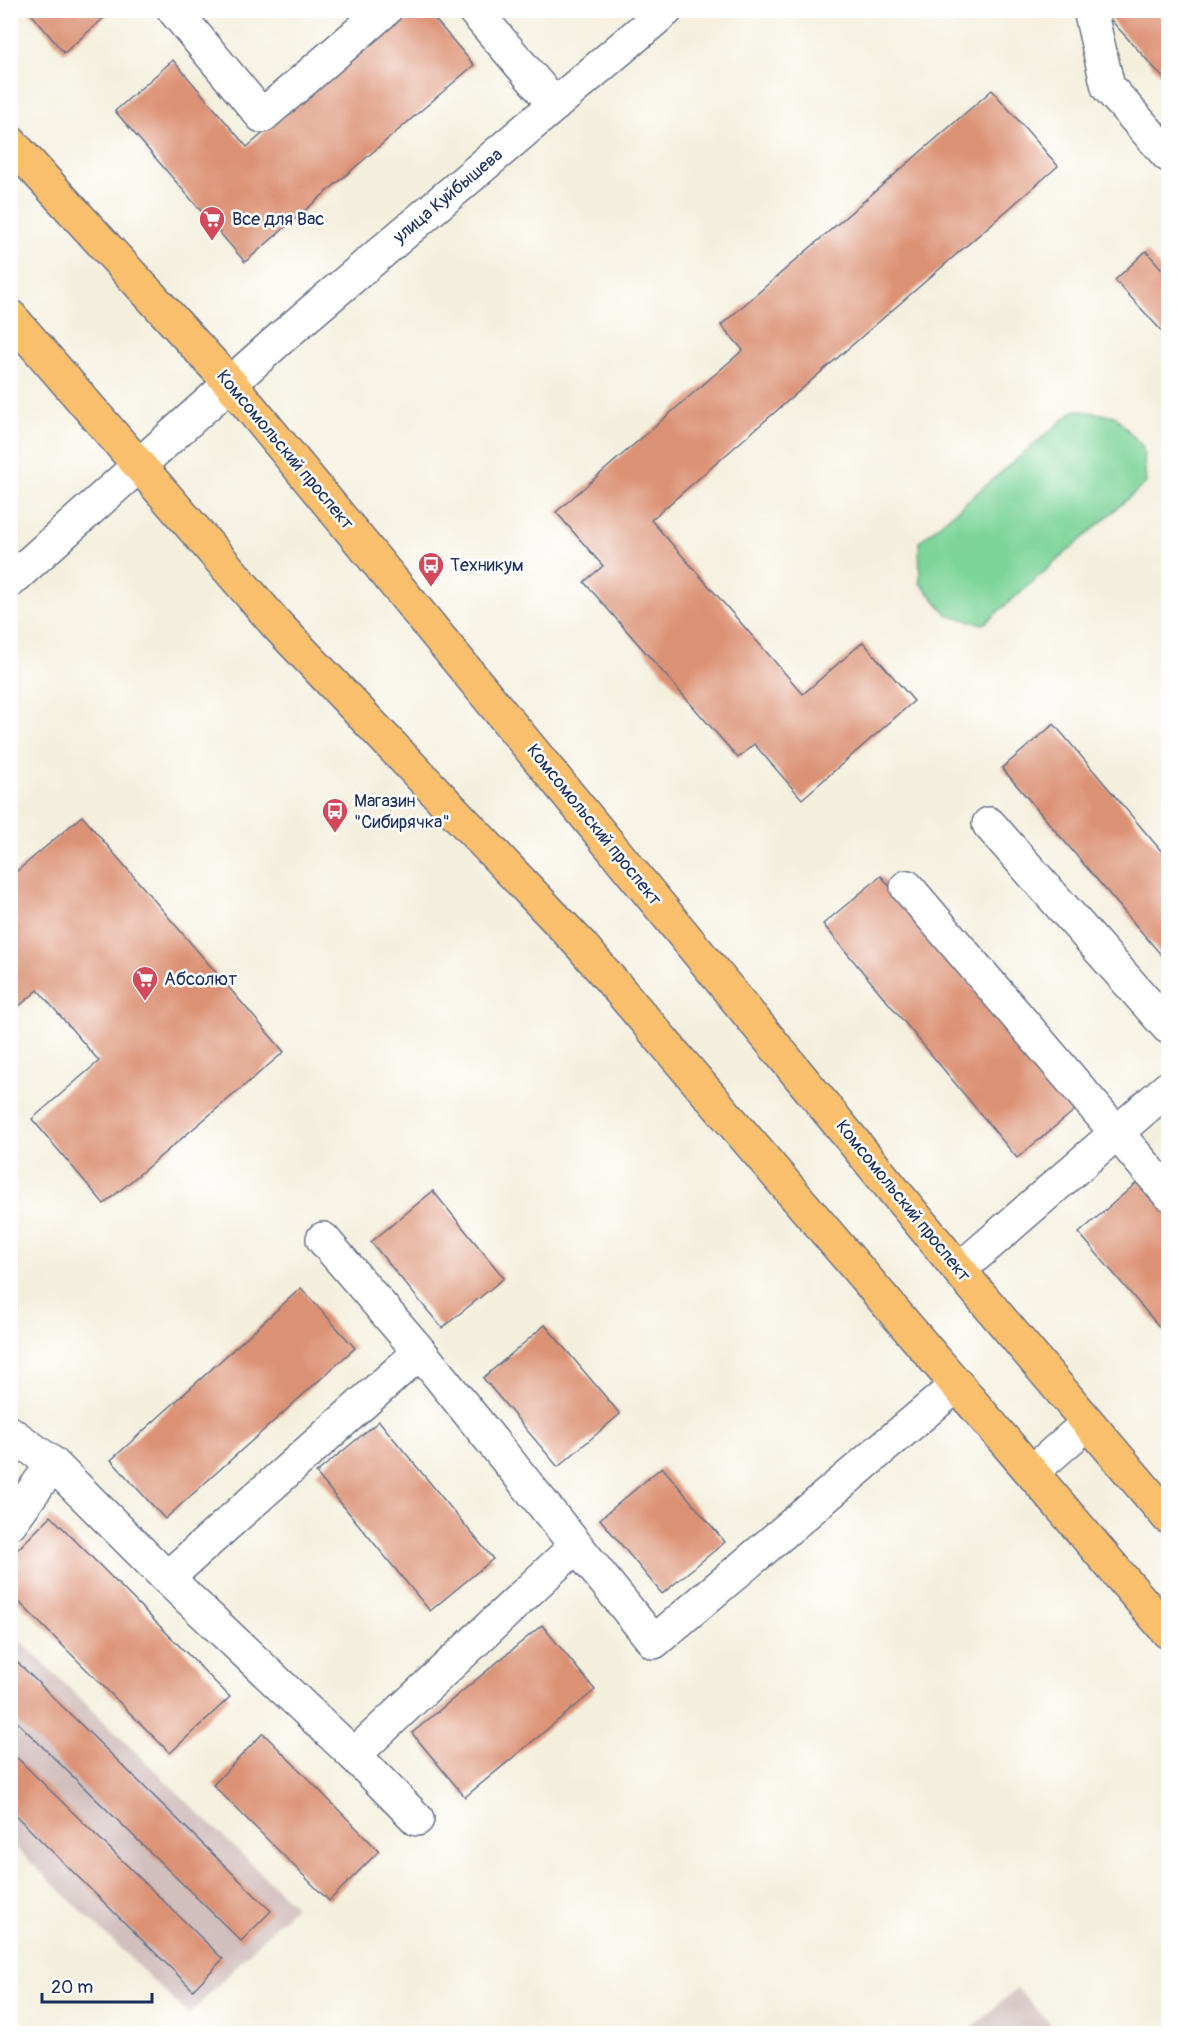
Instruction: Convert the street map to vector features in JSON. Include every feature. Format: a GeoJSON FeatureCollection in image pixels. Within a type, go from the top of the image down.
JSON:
{"type":"FeatureCollection","features":[{"type":"Feature","properties":{"kind":"main road","name":"Комсомольский проспект"},"geometry":{"type":"LineString","coordinates":[[12,145],[230,383],[959,1270],[1168,1517]]}},
{"type":"Feature","properties":{"kind":"main road"},"geometry":{"type":"LineString","coordinates":[[10,316],[276,624],[580,944],[1168,1632]]}},
{"type":"Feature","properties":{"kind":"street"},"geometry":{"type":"LineString","coordinates":[[174,10],[262,116],[385,10]]}},
{"type":"Feature","properties":{"kind":"street"},"geometry":{"type":"LineString","coordinates":[[474,10],[555,105]]}},
{"type":"Feature","properties":{"kind":"street","name":"улица Куйбышева"},"geometry":{"type":"LineString","coordinates":[[138,466],[230,383],[666,10]]}},
{"type":"Feature","properties":{"kind":"street"},"geometry":{"type":"LineString","coordinates":[[1090,10],[1108,87],[1168,155]]}},
{"type":"Feature","properties":{"kind":"street"},"geometry":{"type":"LineString","coordinates":[[10,581],[138,466]]}},
{"type":"Feature","properties":{"kind":"street"},"geometry":{"type":"LineString","coordinates":[[989,824],[1168,1027]]}},
{"type":"Feature","properties":{"kind":"street"},"geometry":{"type":"LineString","coordinates":[[906,887],[1168,1193]]}},
{"type":"Feature","properties":{"kind":"street"},"geometry":{"type":"LineString","coordinates":[[959,1270],[1168,1088]]}},
{"type":"Feature","properties":{"kind":"street"},"geometry":{"type":"LineString","coordinates":[[323,1239],[420,1352],[575,1547],[654,1642],[957,1384]]}},
{"type":"Feature","properties":{"kind":"street"},"geometry":{"type":"LineString","coordinates":[[167,1578],[420,1352]]}},
{"type":"Feature","properties":{"kind":"street"},"geometry":{"type":"LineString","coordinates":[[1032,1472],[1088,1423]]}},
{"type":"Feature","properties":{"kind":"street"},"geometry":{"type":"LineString","coordinates":[[10,1433],[53,1464],[167,1578],[354,1755],[417,1819]]}},
{"type":"Feature","properties":{"kind":"street"},"geometry":{"type":"LineString","coordinates":[[10,1523],[53,1464]]}},
{"type":"Feature","properties":{"kind":"street"},"geometry":{"type":"LineString","coordinates":[[354,1755],[575,1547]]}},
{"type":"Feature","properties":{"kind":"shaded area"},"geometry":{"type":"Polygon","coordinates":[[[10,1631],[295,1906],[189,2015],[11,1843],[10,1631]]]}},
{"type":"Feature","properties":{"kind":"shaded area"},"geometry":{"type":"Polygon","coordinates":[[[1017,1988],[1059,2033],[966,2033],[1017,1988]]]}},
{"type":"Feature","properties":{"kind":"green space"},"geometry":{"type":"Polygon","coordinates":[[[1075,410],[1115,416],[1143,447],[1146,483],[984,624],[949,616],[920,583],[919,542],[1075,410]]]}},
{"type":"Feature","properties":{"kind":"building"},"geometry":{"type":"Polygon","coordinates":[[[28,10],[113,10],[64,53],[28,10]]]}},
{"type":"Feature","properties":{"kind":"building"},"geometry":{"type":"Polygon","coordinates":[[[406,10],[427,10],[474,65],[245,262],[115,111],[173,60],[247,147],[406,10]]]}},
{"type":"Feature","properties":{"kind":"building"},"geometry":{"type":"Polygon","coordinates":[[[1117,10],[1168,10],[1168,83],[1109,18],[1117,10]]]}},
{"type":"Feature","properties":{"kind":"building"},"geometry":{"type":"Polygon","coordinates":[[[992,90],[1058,166],[651,520],[803,694],[863,642],[914,701],[802,799],[754,744],[738,758],[584,582],[603,566],[556,512],[743,350],[721,325],[992,90]]]}},
{"type":"Feature","properties":{"kind":"building"},"geometry":{"type":"Polygon","coordinates":[[[1146,251],[1168,276],[1168,338],[1115,280],[1146,251]]]}},
{"type":"Feature","properties":{"kind":"building"},"geometry":{"type":"Polygon","coordinates":[[[1054,724],[1168,859],[1168,963],[1002,768],[1054,724]]]}},
{"type":"Feature","properties":{"kind":"building","name":"Абсолют"},"geometry":{"type":"Polygon","coordinates":[[[82,816],[284,1052],[104,1204],[32,1119],[99,1061],[38,990],[10,1014],[10,877],[82,816]]]}},
{"type":"Feature","properties":{"kind":"building"},"geometry":{"type":"Polygon","coordinates":[[[881,876],[1075,1110],[1017,1158],[823,924],[881,876]]]}},
{"type":"Feature","properties":{"kind":"building"},"geometry":{"type":"Polygon","coordinates":[[[1140,1180],[1168,1212],[1168,1337],[1079,1233],[1140,1180]]]}},
{"type":"Feature","properties":{"kind":"building"},"geometry":{"type":"Polygon","coordinates":[[[433,1191],[504,1278],[442,1328],[371,1242],[433,1191]]]}},
{"type":"Feature","properties":{"kind":"building"},"geometry":{"type":"Polygon","coordinates":[[[301,1288],[355,1348],[165,1519],[111,1460],[301,1288]]]}},
{"type":"Feature","properties":{"kind":"building"},"geometry":{"type":"Polygon","coordinates":[[[545,1325],[620,1414],[558,1467],[483,1378],[545,1325]]]}},
{"type":"Feature","properties":{"kind":"building"},"geometry":{"type":"Polygon","coordinates":[[[379,1421],[493,1559],[430,1611],[316,1473],[379,1421]]]}},
{"type":"Feature","properties":{"kind":"building"},"geometry":{"type":"Polygon","coordinates":[[[662,1467],[725,1542],[662,1594],[600,1519],[662,1467]]]}},
{"type":"Feature","properties":{"kind":"building"},"geometry":{"type":"Polygon","coordinates":[[[51,1516],[230,1697],[170,1753],[10,1593],[10,1557],[51,1516]]]}},
{"type":"Feature","properties":{"kind":"building"},"geometry":{"type":"Polygon","coordinates":[[[542,1625],[595,1690],[465,1797],[412,1733],[542,1625]]]}},
{"type":"Feature","properties":{"kind":"building"},"geometry":{"type":"Polygon","coordinates":[[[10,1655],[271,1911],[241,1941],[10,1715],[10,1655]]]}},
{"type":"Feature","properties":{"kind":"building"},"geometry":{"type":"Polygon","coordinates":[[[263,1733],[379,1851],[329,1901],[213,1785],[263,1733]]]}},
{"type":"Feature","properties":{"kind":"building"},"geometry":{"type":"Polygon","coordinates":[[[10,1751],[223,1959],[193,1990],[10,1810],[10,1751]]]}},
{"type":"Feature","properties":{"kind":"place","name":"Все для Вас"},"geometry":{"type":"Point","coordinates":[212,242]}},
{"type":"Feature","properties":{"kind":"place","name":"Техникум"},"geometry":{"type":"Point","coordinates":[431,588]}},
{"type":"Feature","properties":{"kind":"place","name":"Магазин \"Сибирячка\""},"geometry":{"type":"Point","coordinates":[335,834]}},
{"type":"Feature","properties":{"kind":"place","name":"Абсолют"},"geometry":{"type":"Point","coordinates":[145,1002]}}]}
